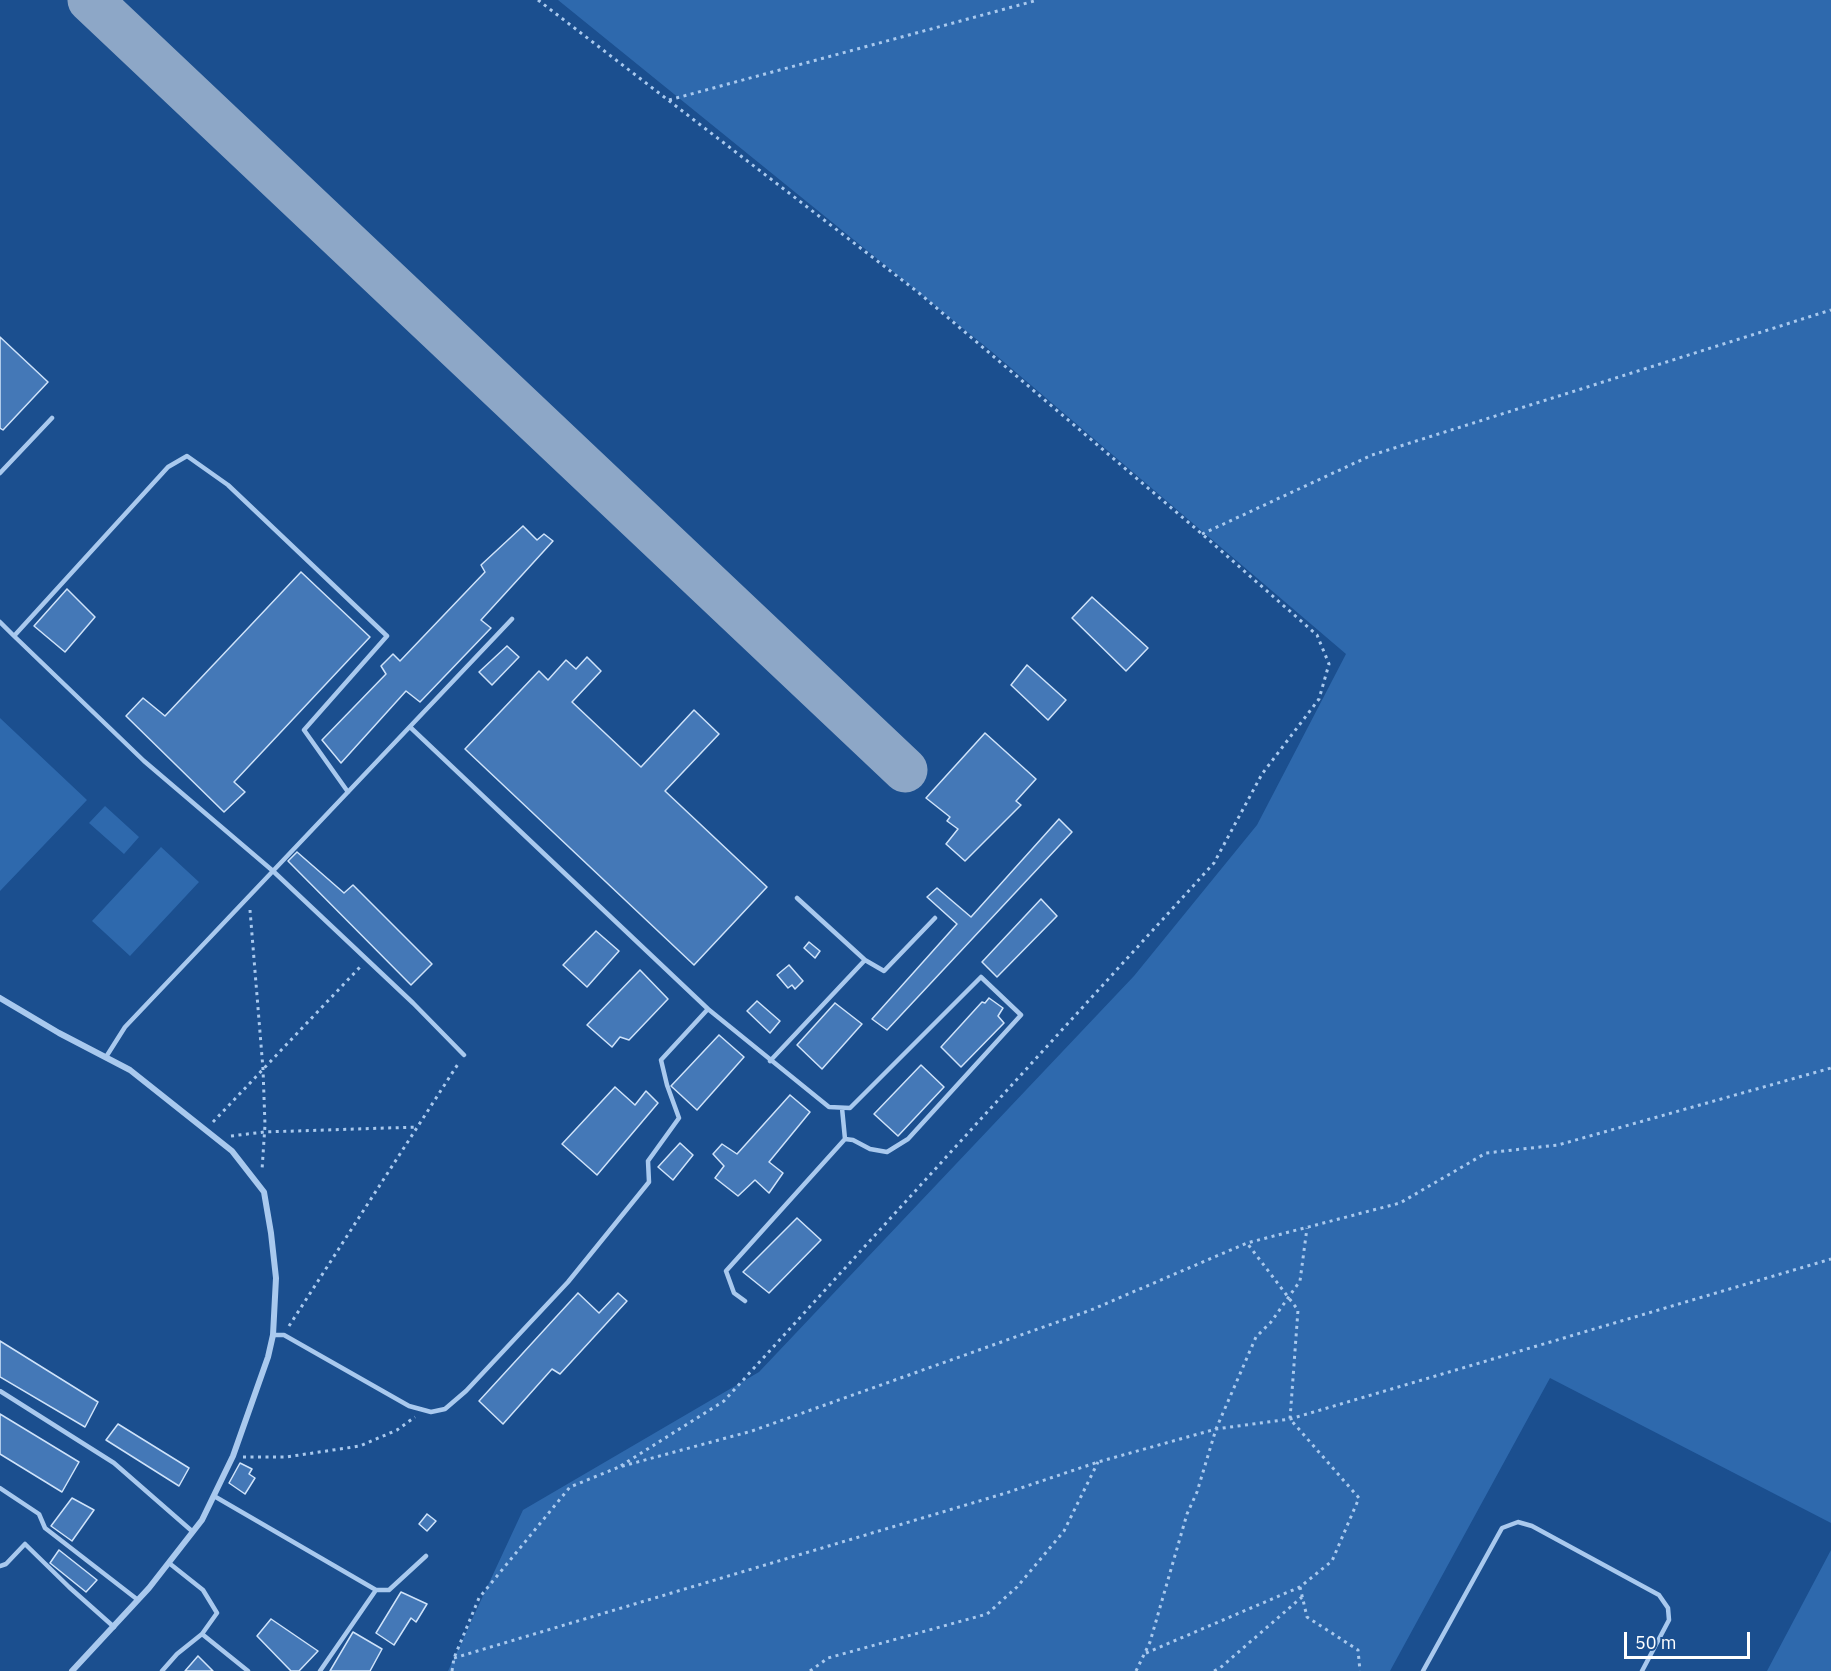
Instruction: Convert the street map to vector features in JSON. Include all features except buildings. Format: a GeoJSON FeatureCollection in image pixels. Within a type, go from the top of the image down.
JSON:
{"type":"FeatureCollection","features":[{"type":"Feature","properties":{"kind":"street"},"geometry":{"type":"LineString","coordinates":[[0,998],[59,1033],[130,1070],[232,1151],[264,1192],[276,1278],[273,1335],[268,1357],[233,1456],[202,1520],[138,1600],[72,1671]]}},
{"type":"Feature","properties":{"kind":"lane"},"geometry":{"type":"LineString","coordinates":[[0,474],[52,418]]}},
{"type":"Feature","properties":{"kind":"lane"},"geometry":{"type":"LineString","coordinates":[[14,636],[168,467],[187,456],[228,485],[387,636],[304,729],[348,792]]}},
{"type":"Feature","properties":{"kind":"lane"},"geometry":{"type":"LineString","coordinates":[[106,1057],[124,1027],[512,619]]}},
{"type":"Feature","properties":{"kind":"lane"},"geometry":{"type":"LineString","coordinates":[[0,622],[144,761],[273,871],[413,1003],[464,1055]]}},
{"type":"Feature","properties":{"kind":"lane"},"geometry":{"type":"LineString","coordinates":[[410,727],[708,1009],[829,1107],[850,1108],[981,977],[1021,1015],[908,1138],[887,1152],[870,1149],[845,1138]]}},
{"type":"Feature","properties":{"kind":"lane"},"geometry":{"type":"LineString","coordinates":[[797,898],[866,960],[884,971],[935,918]]}},
{"type":"Feature","properties":{"kind":"lane"},"geometry":{"type":"LineString","coordinates":[[771,1061],[866,960]]}},
{"type":"Feature","properties":{"kind":"lane"},"geometry":{"type":"LineString","coordinates":[[273,1335],[284,1335],[410,1406],[431,1412],[446,1409],[466,1391],[568,1282],[650,1182],[648,1161],[679,1118],[661,1060],[708,1009]]}},
{"type":"Feature","properties":{"kind":"lane"},"geometry":{"type":"LineString","coordinates":[[746,1301],[734,1293],[726,1271],[845,1138],[842,1108]]}},
{"type":"Feature","properties":{"kind":"lane"},"geometry":{"type":"LineString","coordinates":[[0,1391],[114,1463],[193,1532]]}},
{"type":"Feature","properties":{"kind":"lane"},"geometry":{"type":"LineString","coordinates":[[0,1488],[39,1514],[45,1528],[138,1600]]}},
{"type":"Feature","properties":{"kind":"lane"},"geometry":{"type":"LineString","coordinates":[[214,1496],[375,1590],[389,1590],[426,1556]]}},
{"type":"Feature","properties":{"kind":"lane"},"geometry":{"type":"LineString","coordinates":[[1423,1671],[1502,1528],[1518,1522],[1532,1526],[1659,1594],[1668,1608],[1669,1620],[1642,1671]]}},
{"type":"Feature","properties":{"kind":"lane"},"geometry":{"type":"LineString","coordinates":[[0,1566],[6,1564],[25,1544],[114,1627]]}},
{"type":"Feature","properties":{"kind":"lane"},"geometry":{"type":"LineString","coordinates":[[162,1671],[177,1654],[202,1634],[217,1613],[203,1590],[169,1563]]}},
{"type":"Feature","properties":{"kind":"lane"},"geometry":{"type":"LineString","coordinates":[[320,1671],[375,1590]]}},
{"type":"Feature","properties":{"kind":"lane"},"geometry":{"type":"LineString","coordinates":[[202,1634],[248,1671]]}},
{"type":"Feature","properties":{"kind":"path"},"geometry":{"type":"LineString","coordinates":[[538,0],[919,293],[1317,635],[1329,664],[1319,699],[1262,774],[1214,863],[724,1401],[619,1467]]}},
{"type":"Feature","properties":{"kind":"path"},"geometry":{"type":"LineString","coordinates":[[669,101],[1038,0]]}},
{"type":"Feature","properties":{"kind":"path"},"geometry":{"type":"LineString","coordinates":[[1202,534],[1372,455],[1831,310]]}},
{"type":"Feature","properties":{"kind":"path"},"geometry":{"type":"LineString","coordinates":[[249,897],[263,1069],[264,1131],[260,1187]]}},
{"type":"Feature","properties":{"kind":"path"},"geometry":{"type":"LineString","coordinates":[[205,1130],[367,959]]}},
{"type":"Feature","properties":{"kind":"path"},"geometry":{"type":"LineString","coordinates":[[284,1335],[464,1055]]}},
{"type":"Feature","properties":{"kind":"path"},"geometry":{"type":"LineString","coordinates":[[452,1671],[454,1658],[479,1598],[570,1487],[619,1467],[752,1431],[1091,1310],[1247,1243],[1400,1203],[1486,1153],[1558,1145],[1831,1068]]}},
{"type":"Feature","properties":{"kind":"path"},"geometry":{"type":"LineString","coordinates":[[215,1138],[264,1131],[418,1127]]}},
{"type":"Feature","properties":{"kind":"path"},"geometry":{"type":"LineString","coordinates":[[1136,1671],[1146,1653],[1187,1514],[1197,1492],[1216,1430],[1256,1337],[1271,1322],[1300,1281],[1307,1228]]}},
{"type":"Feature","properties":{"kind":"path"},"geometry":{"type":"LineString","coordinates":[[1146,1653],[1300,1587],[1332,1561],[1359,1498],[1290,1419],[1298,1310],[1247,1243]]}},
{"type":"Feature","properties":{"kind":"path"},"geometry":{"type":"LineString","coordinates":[[454,1658],[995,1496],[1098,1462],[1216,1430],[1290,1419],[1831,1259]]}},
{"type":"Feature","properties":{"kind":"path"},"geometry":{"type":"LineString","coordinates":[[233,1456],[286,1457],[360,1446],[397,1430],[423,1411]]}},
{"type":"Feature","properties":{"kind":"path"},"geometry":{"type":"LineString","coordinates":[[810,1671],[828,1658],[987,1614],[1017,1587],[1064,1531],[1098,1462]]}},
{"type":"Feature","properties":{"kind":"path"},"geometry":{"type":"LineString","coordinates":[[1300,1587],[1306,1617],[1358,1650],[1360,1671]]}},
{"type":"Feature","properties":{"kind":"path"},"geometry":{"type":"LineString","coordinates":[[1214,1671],[1302,1597]]}},
{"type":"Feature","properties":{"kind":"shaded area"},"geometry":{"type":"Polygon","coordinates":[[[558,0],[1831,0],[1831,1523],[1550,1378],[1390,1671],[448,1671],[523,1510],[759,1372],[1134,976],[1257,825],[1346,654],[991,351],[558,0]]]}},
{"type":"Feature","properties":{"kind":"shaded area"},"geometry":{"type":"Polygon","coordinates":[[[0,718],[87,800],[0,891],[0,718]]]}},
{"type":"Feature","properties":{"kind":"shaded area"},"geometry":{"type":"Polygon","coordinates":[[[105,806],[139,837],[124,854],[89,823],[105,806]]]}},
{"type":"Feature","properties":{"kind":"shaded area"},"geometry":{"type":"Polygon","coordinates":[[[161,847],[199,882],[130,956],[92,921],[161,847]]]}},
{"type":"Feature","properties":{"kind":"shaded area"},"geometry":{"type":"Polygon","coordinates":[[[1831,1550],[1831,1671],[1767,1671],[1831,1550]]]}},
{"type":"Feature","properties":{"kind":"taxiway"},"geometry":{"type":"LineString","coordinates":[[90,0],[905,770]]}}]}
